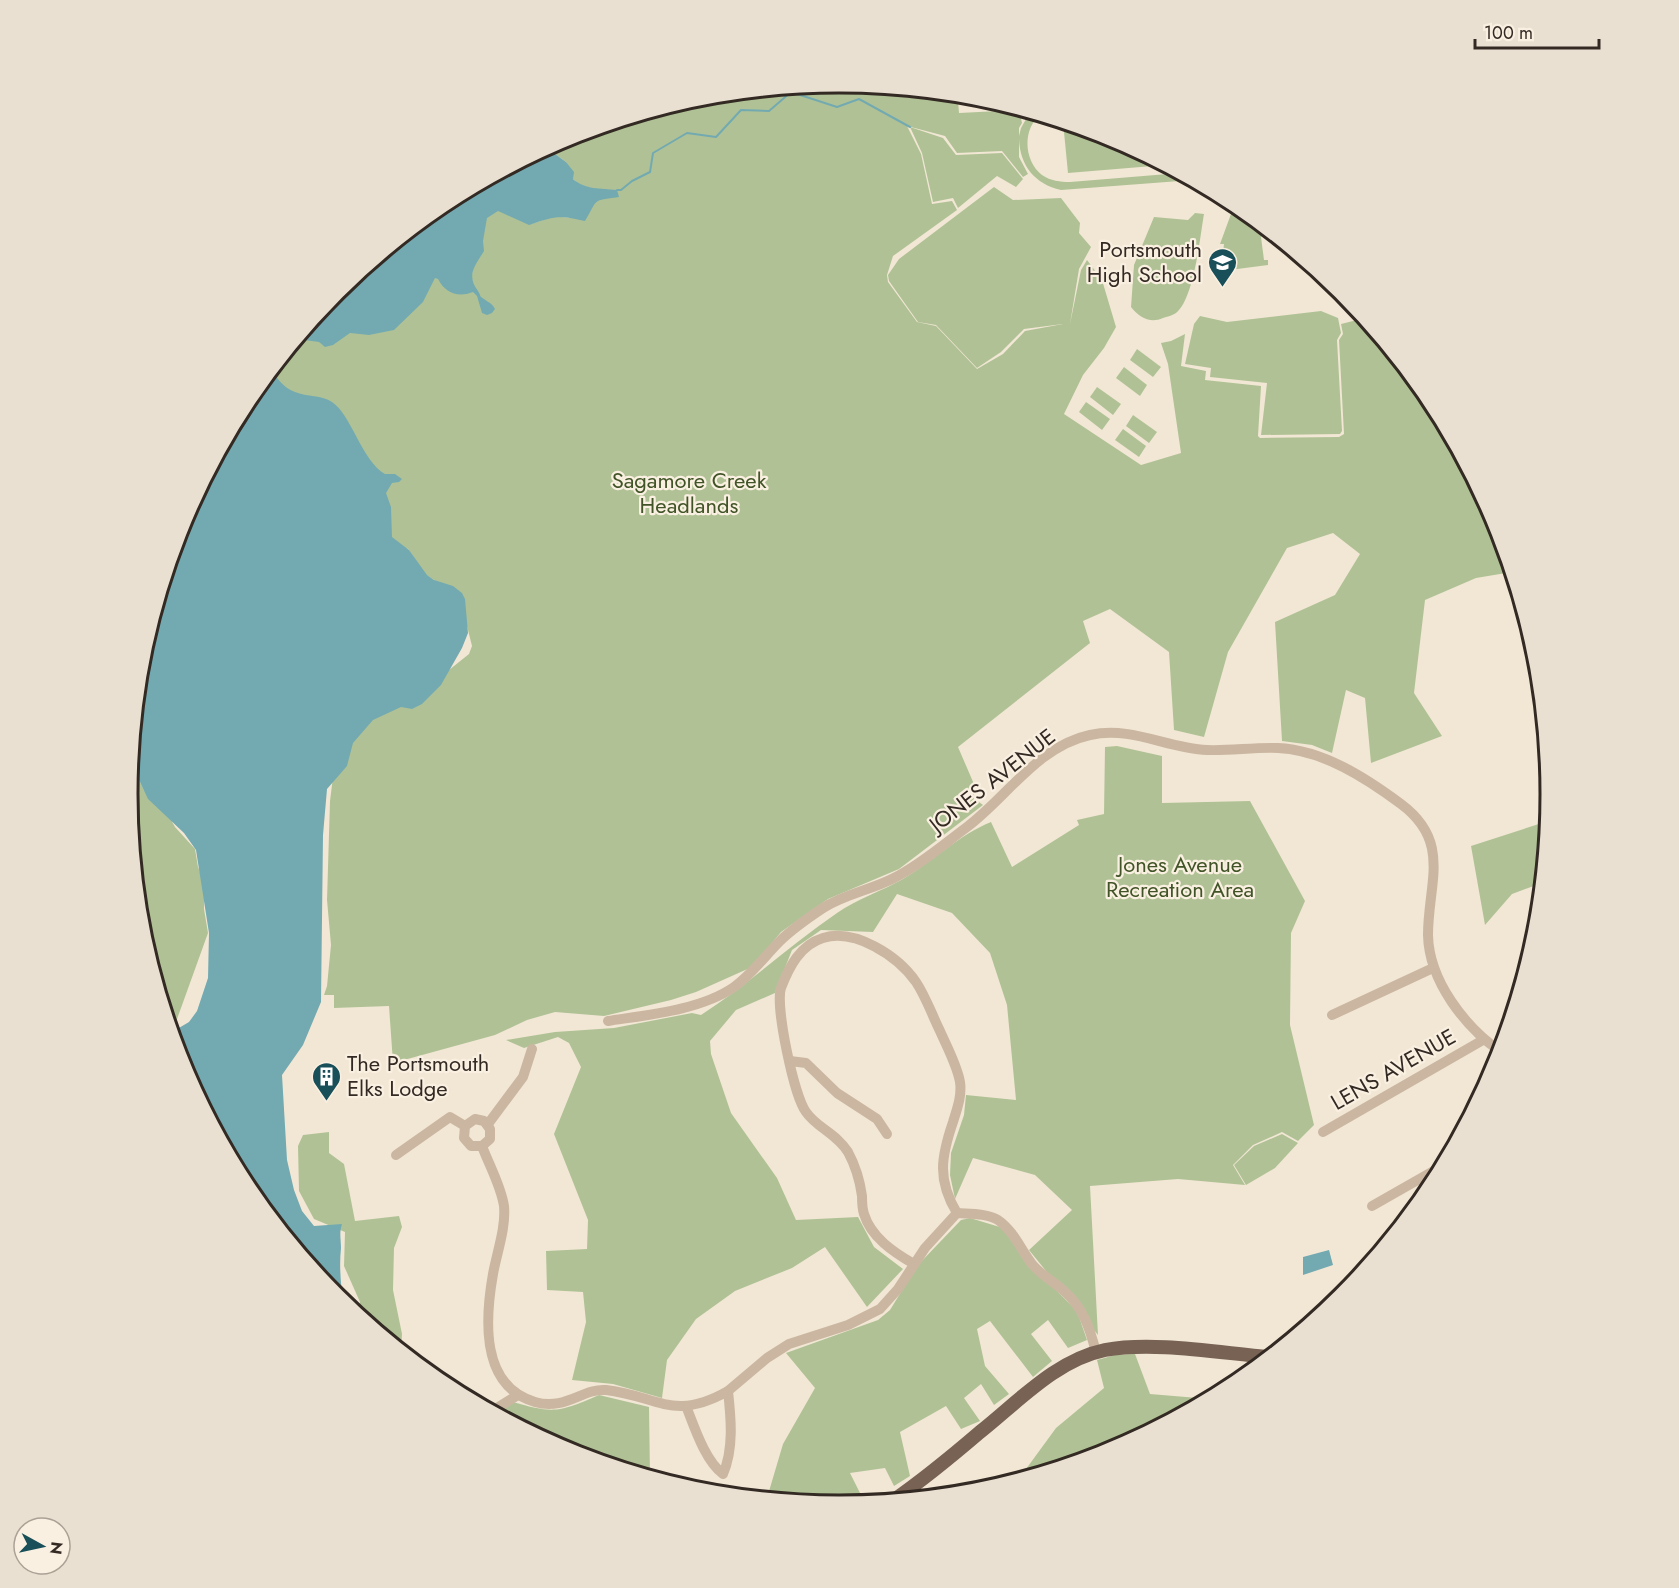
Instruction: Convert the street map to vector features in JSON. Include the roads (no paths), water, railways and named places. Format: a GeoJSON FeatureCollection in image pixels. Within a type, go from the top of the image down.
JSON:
{"type":"FeatureCollection","features":[{"type":"Feature","properties":{"kind":"main road"},"geometry":{"type":"LineString","coordinates":[[906,1491],[1054,1372],[1096,1352],[1124,1347],[1144,1347],[1258,1356]]}},
{"type":"Feature","properties":{"kind":"street","name":"JONES AVENUE"},"geometry":{"type":"LineString","coordinates":[[608,1021],[664,1011],[715,998],[752,972],[782,940],[825,907],[876,887],[918,863],[979,817],[1050,753],[1089,735],[1116,732],[1198,749],[1279,748],[1307,753],[1320,757],[1369,782],[1404,806],[1426,829],[1433,849],[1434,869],[1428,936],[1433,968],[1459,1013],[1483,1040],[1493,1047]]}},
{"type":"Feature","properties":{"kind":"street"},"geometry":{"type":"LineString","coordinates":[[914,1264],[876,1237],[863,1212],[854,1165],[840,1141],[807,1114],[801,1106],[790,1061],[779,995],[786,976],[799,954],[813,941],[833,935],[855,938],[881,950],[915,980],[923,993],[945,1042],[959,1081],[960,1097],[942,1161],[942,1175],[957,1213]]}},
{"type":"Feature","properties":{"kind":"street"},"geometry":{"type":"LineString","coordinates":[[1332,1016],[1433,968]]}},
{"type":"Feature","properties":{"kind":"street","name":"LENS AVENUE"},"geometry":{"type":"LineString","coordinates":[[1323,1132],[1483,1040]]}},
{"type":"Feature","properties":{"kind":"street"},"geometry":{"type":"LineString","coordinates":[[488,1124],[524,1077],[532,1049]]}},
{"type":"Feature","properties":{"kind":"street"},"geometry":{"type":"LineString","coordinates":[[790,1061],[806,1063],[832,1089],[877,1119],[887,1134]]}},
{"type":"Feature","properties":{"kind":"street"},"geometry":{"type":"LineString","coordinates":[[396,1155],[450,1116],[465,1126]]}},
{"type":"Feature","properties":{"kind":"street"},"geometry":{"type":"LineString","coordinates":[[475,1119],[480,1119],[488,1124],[490,1139],[482,1146],[471,1146],[464,1138],[465,1126],[475,1119]]}},
{"type":"Feature","properties":{"kind":"street"},"geometry":{"type":"LineString","coordinates":[[482,1146],[504,1205],[504,1221],[488,1317],[490,1344],[495,1368],[507,1387],[518,1395],[535,1402],[559,1404],[603,1390],[661,1405],[686,1406],[706,1402],[728,1391],[767,1358],[789,1344],[848,1326],[880,1309],[898,1289],[939,1231],[957,1213],[987,1215],[1008,1229],[1033,1266],[1065,1292],[1080,1309],[1090,1328],[1096,1352]]}},
{"type":"Feature","properties":{"kind":"street"},"geometry":{"type":"LineString","coordinates":[[1372,1206],[1427,1175]]}},
{"type":"Feature","properties":{"kind":"street"},"geometry":{"type":"LineString","coordinates":[[686,1406],[704,1448],[714,1465],[723,1474],[730,1454],[728,1391]]}},
{"type":"Feature","properties":{"kind":"street"},"geometry":{"type":"LineString","coordinates":[[499,1407],[518,1395]]}},
{"type":"Feature","properties":{"kind":"water"},"geometry":{"type":"Polygon","coordinates":[[[554,153],[574,172],[573,179],[578,183],[594,188],[617,190],[619,197],[597,202],[585,221],[557,217],[529,225],[498,211],[487,218],[483,241],[484,251],[472,275],[474,285],[481,296],[495,309],[492,313],[487,315],[482,313],[477,296],[473,292],[452,293],[435,278],[423,302],[394,330],[369,335],[350,333],[333,345],[325,347],[319,342],[305,340],[344,298],[377,267],[450,211],[529,165],[554,153]]]}},
{"type":"Feature","properties":{"kind":"water"},"geometry":{"type":"Polygon","coordinates":[[[276,377],[291,390],[332,402],[345,416],[363,449],[377,468],[385,474],[395,474],[402,479],[392,483],[386,493],[391,507],[392,537],[409,550],[427,575],[434,580],[453,586],[462,593],[465,599],[468,633],[441,685],[422,704],[412,709],[401,707],[373,720],[353,743],[347,766],[327,789],[323,835],[321,1002],[303,1045],[282,1075],[287,1160],[294,1190],[302,1211],[314,1226],[342,1224],[340,1233],[342,1287],[283,1221],[257,1183],[232,1144],[192,1062],[179,1028],[189,1022],[197,1011],[208,978],[209,933],[196,850],[184,833],[148,799],[139,779],[140,748],[144,703],[162,613],[192,526],[211,484],[232,443],[276,377]]]}},
{"type":"Feature","properties":{"kind":"water"},"geometry":{"type":"Polygon","coordinates":[[[1329,1250],[1333,1265],[1303,1275],[1303,1257],[1329,1250]]]}},
{"type":"Feature","properties":{"kind":"waterway"},"geometry":{"type":"LineString","coordinates":[[799,95],[837,107],[859,99],[910,127]]}},
{"type":"Feature","properties":{"kind":"waterway"},"geometry":{"type":"LineString","coordinates":[[617,190],[621,190],[632,181],[650,172],[653,153],[687,133],[716,137],[741,110],[769,111],[787,96]]}},
{"type":"Feature","properties":{"kind":"place","name":"Portsmouth High School"},"geometry":{"type":"Point","coordinates":[1223,288]}},
{"type":"Feature","properties":{"kind":"place","name":"The Portsmouth Elks Lodge"},"geometry":{"type":"Point","coordinates":[326,1102]}},
{"type":"Feature","properties":{"kind":"park label","name":"Sagamore Creek Headlands"},"geometry":{"type":"Point","coordinates":[689,492]}},
{"type":"Feature","properties":{"kind":"park label","name":"Jones Avenue Recreation Area"},"geometry":{"type":"Point","coordinates":[1180,876]}}]}
